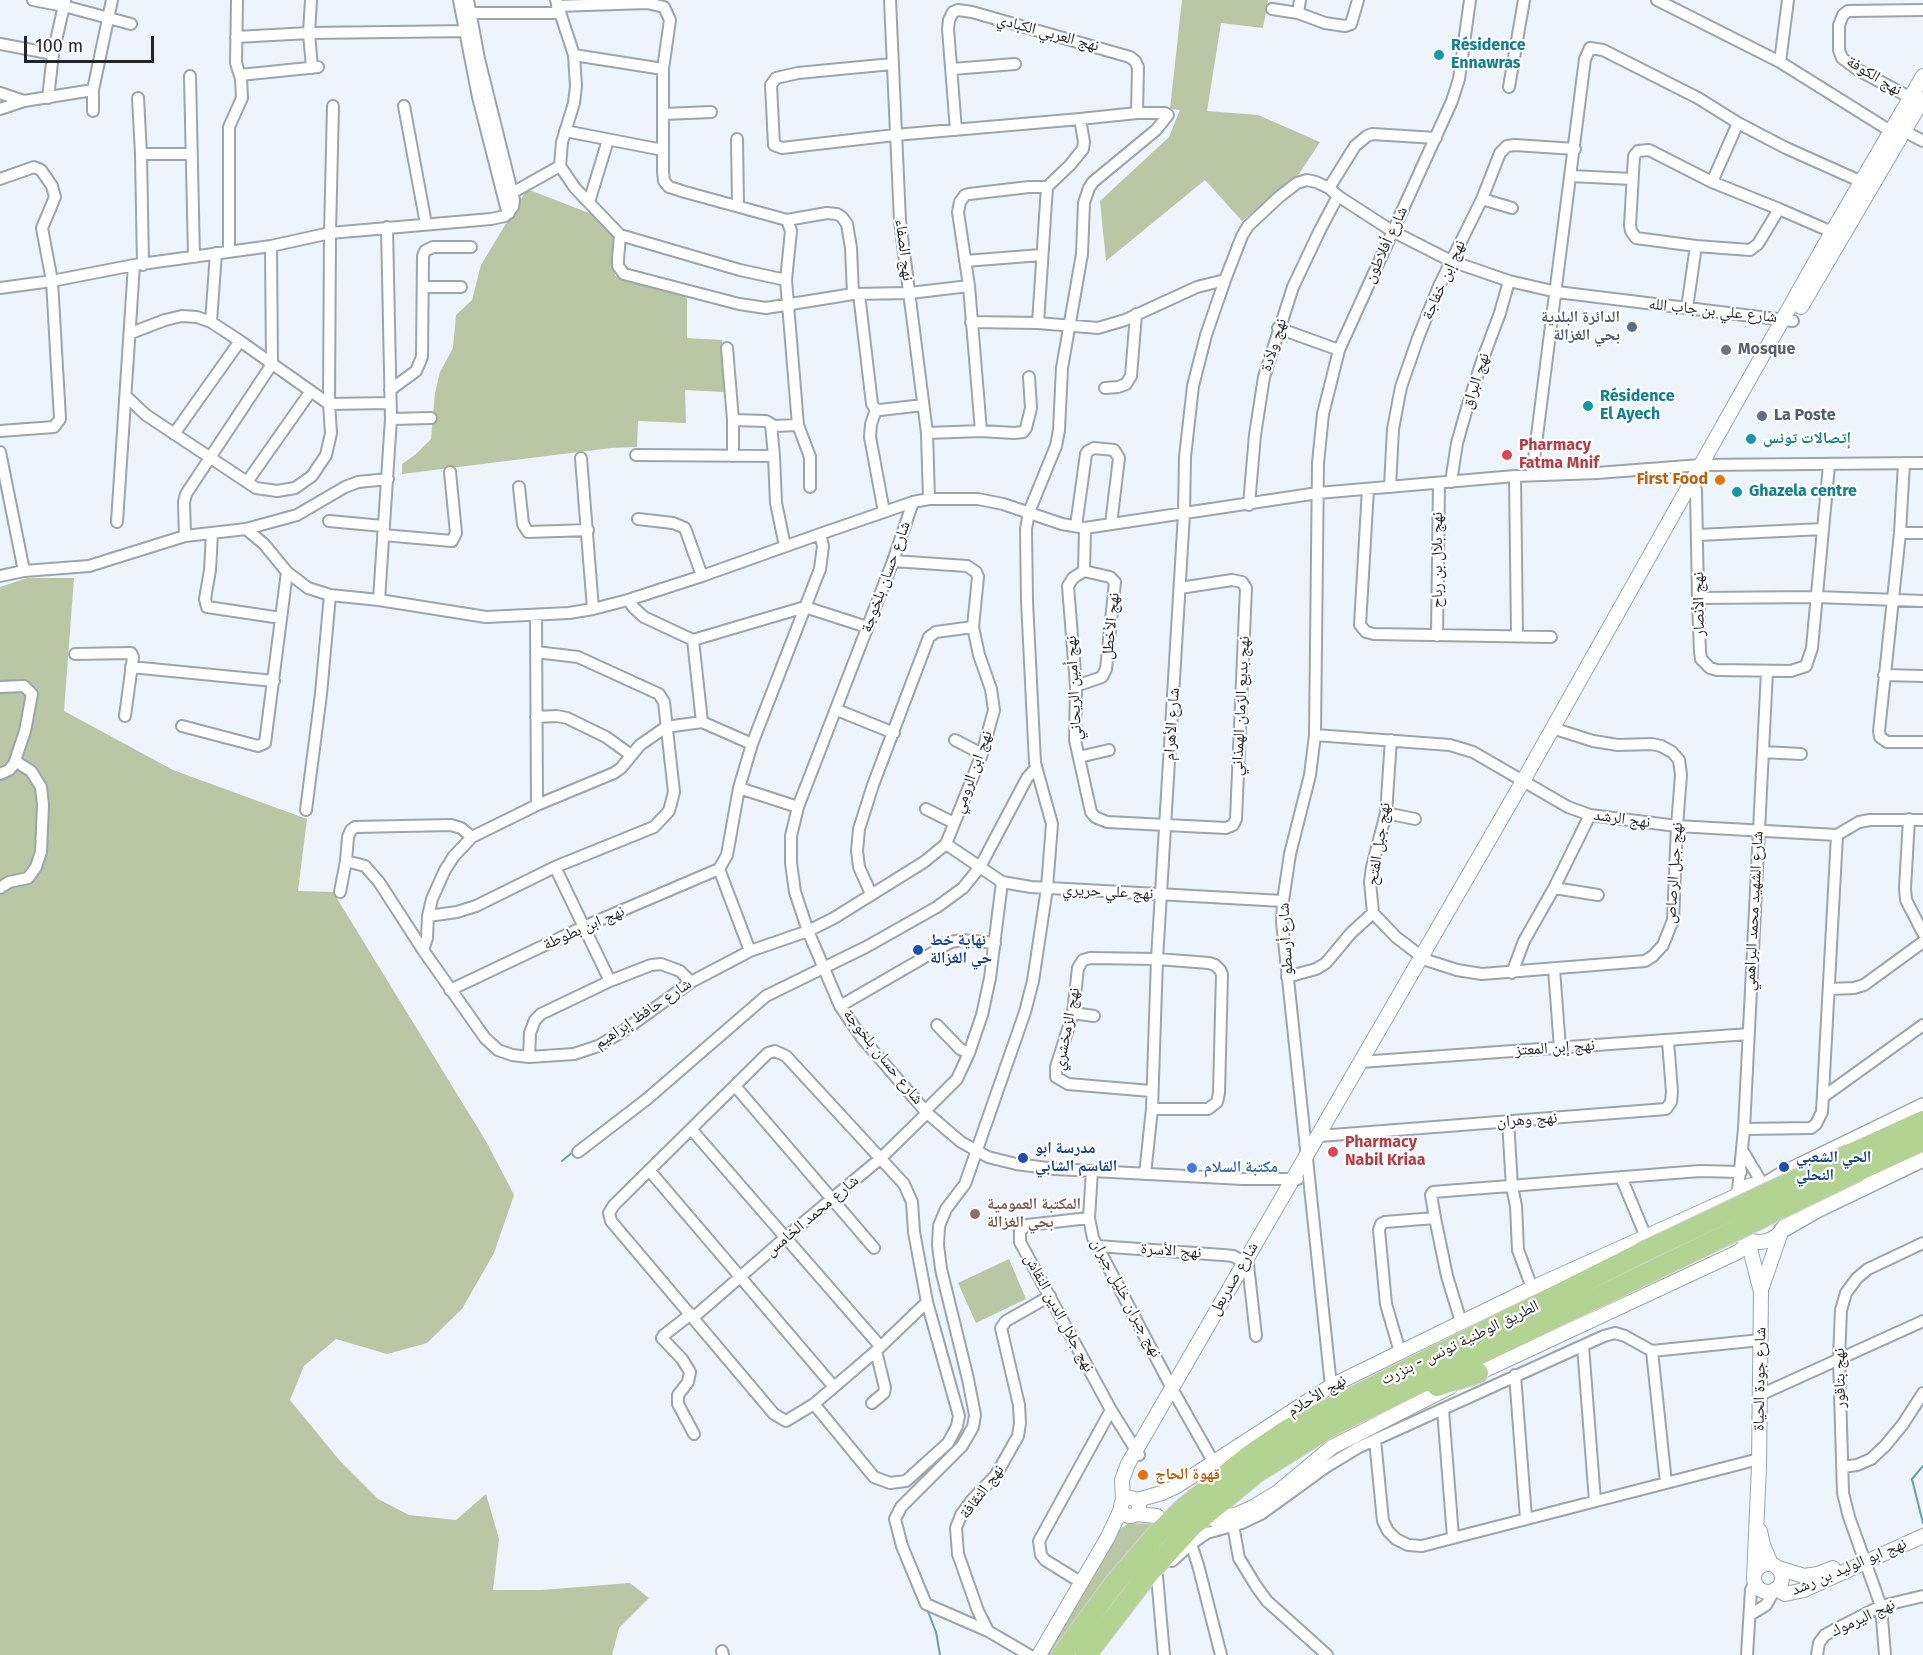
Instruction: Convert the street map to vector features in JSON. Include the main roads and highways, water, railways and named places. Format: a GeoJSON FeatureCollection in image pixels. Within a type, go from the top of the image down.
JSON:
{"type":"FeatureCollection","features":[{"type":"Feature","properties":{"kind":"highway","name":"الطريق الوطنية تونس - بنزرت"},"geometry":{"type":"LineString","coordinates":[[1086,1655],[1148,1574],[1193,1525],[1256,1473],[1299,1445],[1333,1425],[1646,1274],[1854,1163],[1923,1121]]}},
{"type":"Feature","properties":{"kind":"highway","name":"الطريق الوطنية تونس - بنزرت"},"geometry":{"type":"LineString","coordinates":[[1062,1655],[1114,1584],[1157,1534],[1200,1494],[1287,1430],[1643,1245],[1854,1163],[1923,1141]]}},
{"type":"Feature","properties":{"kind":"highway"},"geometry":{"type":"LineString","coordinates":[[1299,1445],[1420,1391],[1478,1373]]}},
{"type":"Feature","properties":{"kind":"main road"},"geometry":{"type":"LineString","coordinates":[[1764,1184],[1923,1106]]}},
{"type":"Feature","properties":{"kind":"main road"},"geometry":{"type":"LineString","coordinates":[[1781,1231],[1817,1210],[1923,1159]]}},
{"type":"Feature","properties":{"kind":"waterway"},"geometry":{"type":"LineString","coordinates":[[627,1108],[662,1079]]}},
{"type":"Feature","properties":{"kind":"waterway"},"geometry":{"type":"LineString","coordinates":[[562,1161],[574,1151]]}},
{"type":"Feature","properties":{"kind":"waterway"},"geometry":{"type":"LineString","coordinates":[[1923,1466],[1912,1479],[1923,1523]]}},
{"type":"Feature","properties":{"kind":"waterway"},"geometry":{"type":"LineString","coordinates":[[927,1609],[936,1632],[940,1655]]}},
{"type":"Feature","properties":{"kind":"place","name":"Résidence Ennawras"},"geometry":{"type":"Point","coordinates":[1439,55]}},
{"type":"Feature","properties":{"kind":"place","name":"الدائرة البلدية بحي الغزالة"},"geometry":{"type":"Point","coordinates":[1632,327]}},
{"type":"Feature","properties":{"kind":"place","name":"Mosque"},"geometry":{"type":"Point","coordinates":[1726,350]}},
{"type":"Feature","properties":{"kind":"place","name":"Résidence El Ayech"},"geometry":{"type":"Point","coordinates":[1588,406]}},
{"type":"Feature","properties":{"kind":"place","name":"La Poste"},"geometry":{"type":"Point","coordinates":[1762,416]}},
{"type":"Feature","properties":{"kind":"place","name":"إتصالات تونس"},"geometry":{"type":"Point","coordinates":[1751,439]}},
{"type":"Feature","properties":{"kind":"place","name":"Pharmacy Fatma Mnif"},"geometry":{"type":"Point","coordinates":[1507,455]}},
{"type":"Feature","properties":{"kind":"place","name":"First Food"},"geometry":{"type":"Point","coordinates":[1720,480]}},
{"type":"Feature","properties":{"kind":"place","name":"Ghazela centre"},"geometry":{"type":"Point","coordinates":[1737,492]}},
{"type":"Feature","properties":{"kind":"place","name":"نهاية خط حي الغزالة"},"geometry":{"type":"Point","coordinates":[918,950]}},
{"type":"Feature","properties":{"kind":"place","name":"Pharmacy Nabil Kriaa"},"geometry":{"type":"Point","coordinates":[1333,1152]}},
{"type":"Feature","properties":{"kind":"place","name":"مدرسة ابو القاسم الشابي"},"geometry":{"type":"Point","coordinates":[1023,1158]}},
{"type":"Feature","properties":{"kind":"place","name":"الحي الشعبي النحلي"},"geometry":{"type":"Point","coordinates":[1784,1167]}},
{"type":"Feature","properties":{"kind":"place","name":"مكتبة السلام"},"geometry":{"type":"Point","coordinates":[1192,1168]}},
{"type":"Feature","properties":{"kind":"place","name":"المكتبة العمومية بحي الغزالة"},"geometry":{"type":"Point","coordinates":[975,1214]}},
{"type":"Feature","properties":{"kind":"place","name":"قهوة الحاج"},"geometry":{"type":"Point","coordinates":[1143,1475]}}]}
